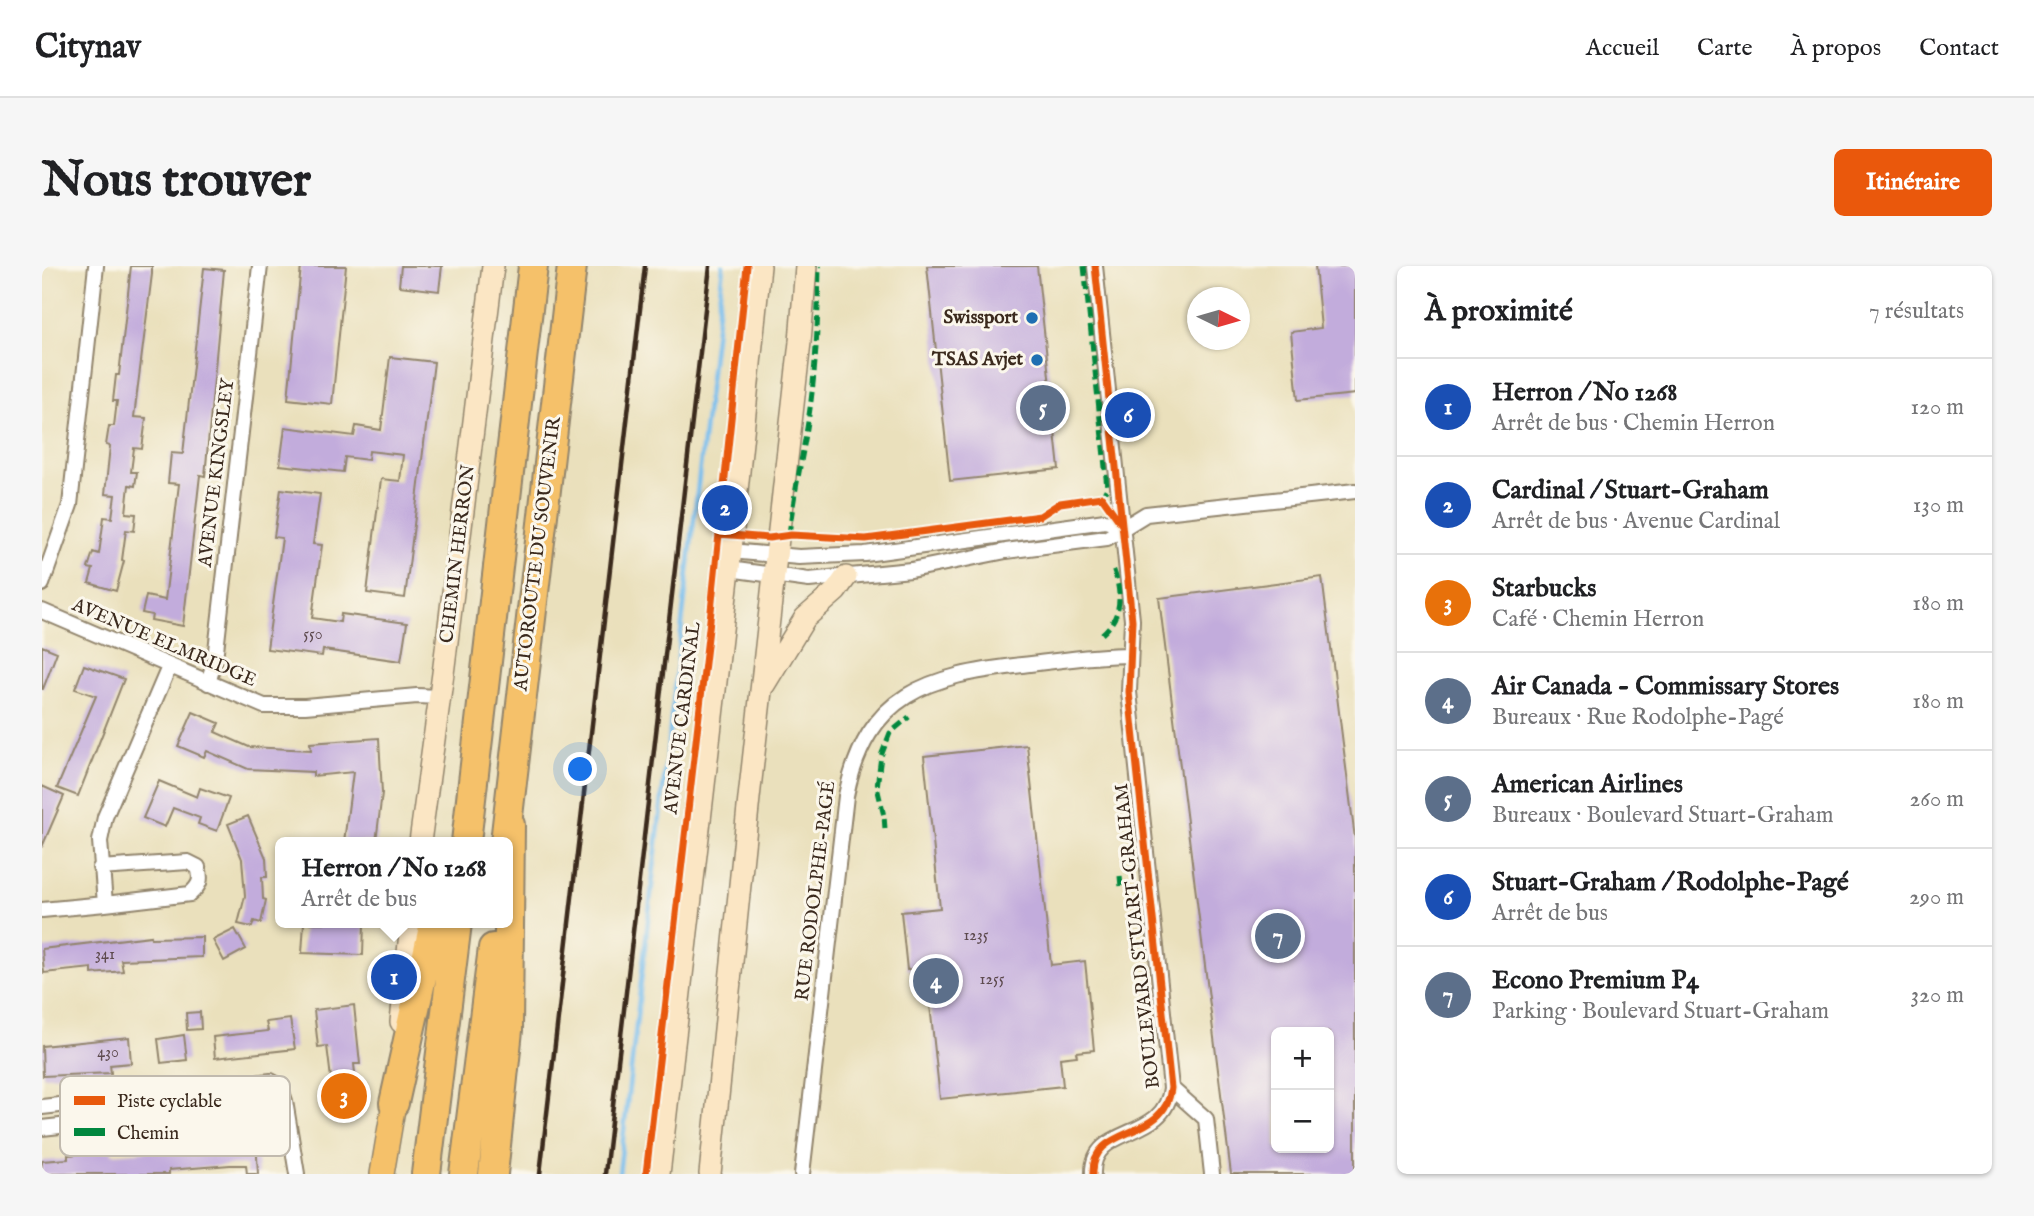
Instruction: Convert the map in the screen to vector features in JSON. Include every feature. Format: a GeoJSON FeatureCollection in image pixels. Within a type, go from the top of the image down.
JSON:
{"type":"FeatureCollection","features":[{"type":"Feature","properties":{"kind":"highway","name":"AUTOROUTE DU SOUVENIR"},"geometry":{"type":"LineString","coordinates":[[465,834],[533,266]]}},
{"type":"Feature","properties":{"kind":"highway","name":"AUTOROUTE DU SOUVENIR"},"geometry":{"type":"LineString","coordinates":[[506,837],[572,266]]}},
{"type":"Feature","properties":{"kind":"highway"},"geometry":{"type":"LineString","coordinates":[[510,797],[510,837]]}},
{"type":"Feature","properties":{"kind":"highway"},"geometry":{"type":"LineString","coordinates":[[394,1103],[433,928]]}},
{"type":"Feature","properties":{"kind":"highway"},"geometry":{"type":"LineString","coordinates":[[426,1174],[456,928]]}},
{"type":"Feature","properties":{"kind":"highway"},"geometry":{"type":"LineString","coordinates":[[464,1174],[495,928]]}},
{"type":"Feature","properties":{"kind":"highway"},"geometry":{"type":"LineString","coordinates":[[492,1174],[508,1030],[509,928]]}},
{"type":"Feature","properties":{"kind":"main road","name":"CHEMIN HERRON"},"geometry":{"type":"LineString","coordinates":[[421,837],[493,266]]}},
{"type":"Feature","properties":{"kind":"main road","name":"AVENUE CARDINAL"},"geometry":{"type":"LineString","coordinates":[[659,1174],[760,266]]}},
{"type":"Feature","properties":{"kind":"main road"},"geometry":{"type":"LineString","coordinates":[[710,1174],[806,266]]}},
{"type":"Feature","properties":{"kind":"main road"},"geometry":{"type":"LineString","coordinates":[[761,690],[805,618],[836,591],[846,577]]}},
{"type":"Feature","properties":{"kind":"main road"},"geometry":{"type":"LineString","coordinates":[[382,1174],[394,1103],[411,928]]}},
{"type":"Feature","properties":{"kind":"street"},"geometry":{"type":"LineString","coordinates":[[42,584],[70,505],[96,266]]}},
{"type":"Feature","properties":{"kind":"street","name":"AVENUE KINGSLEY"},"geometry":{"type":"LineString","coordinates":[[208,683],[215,659],[260,266]]}},
{"type":"Feature","properties":{"kind":"street"},"geometry":{"type":"LineString","coordinates":[[1095,266],[1124,526],[1132,620],[1129,655]]}},
{"type":"Feature","properties":{"kind":"street"},"geometry":{"type":"LineString","coordinates":[[775,565],[799,580],[929,567],[1006,551],[1107,538],[1137,518],[1155,513],[1355,491]]}},
{"type":"Feature","properties":{"kind":"street"},"geometry":{"type":"LineString","coordinates":[[729,560],[775,565],[817,557],[865,554],[1105,521],[1124,526]]}},
{"type":"Feature","properties":{"kind":"street","name":"AVENUE ELMRIDGE"},"geometry":{"type":"LineString","coordinates":[[42,611],[253,702],[276,707],[417,696],[439,697]]}},
{"type":"Feature","properties":{"kind":"street","name":"BOULEVARD STUART-GRAHAM"},"geometry":{"type":"LineString","coordinates":[[1093,1174],[1093,1162],[1099,1149],[1143,1127],[1163,1112],[1170,1098],[1171,1088],[1129,692],[1129,655]]}},
{"type":"Feature","properties":{"kind":"street","name":"RUE RODOLPHE-PAGÉ"},"geometry":{"type":"LineString","coordinates":[[802,1174],[846,796],[856,757],[873,726],[883,714],[907,696],[930,684],[960,674],[1092,656],[1129,655]]}},
{"type":"Feature","properties":{"kind":"street"},"geometry":{"type":"LineString","coordinates":[[105,904],[100,841],[105,817],[169,667]]}},
{"type":"Feature","properties":{"kind":"street"},"geometry":{"type":"LineString","coordinates":[[42,911],[190,894],[199,886],[201,877],[198,867],[188,862],[100,867]]}},
{"type":"Feature","properties":{"kind":"street"},"geometry":{"type":"LineString","coordinates":[[1171,1088],[1206,1119],[1212,1174]]}},
{"type":"Feature","properties":{"kind":"street"},"geometry":{"type":"LineString","coordinates":[[42,1107],[60,1105]]}},
{"type":"Feature","properties":{"kind":"street"},"geometry":{"type":"LineString","coordinates":[[42,1128],[60,1126]]}},
{"type":"Feature","properties":{"kind":"street"},"geometry":{"type":"LineString","coordinates":[[290,1129],[298,1174]]}},
{"type":"Feature","properties":{"kind":"building"},"geometry":{"type":"Polygon","coordinates":[[[131,266],[152,266],[134,417],[146,418],[142,449],[134,448],[131,472],[137,472],[135,486],[129,485],[126,513],[136,514],[134,531],[126,530],[124,561],[116,591],[89,583],[93,569],[88,568],[93,552],[99,554],[104,517],[112,518],[115,495],[105,494],[110,446],[106,445],[109,426],[114,426],[117,401],[113,401],[116,375],[119,375],[131,266]]]}},
{"type":"Feature","properties":{"kind":"building"},"geometry":{"type":"Polygon","coordinates":[[[301,266],[346,266],[332,404],[288,399],[301,266]]]}},
{"type":"Feature","properties":{"kind":"building"},"geometry":{"type":"Polygon","coordinates":[[[401,266],[442,266],[439,291],[399,286],[401,266]]]}},
{"type":"Feature","properties":{"kind":"building"},"geometry":{"type":"Polygon","coordinates":[[[927,266],[1037,266],[1059,469],[950,481],[927,266]]]}},
{"type":"Feature","properties":{"kind":"building"},"geometry":{"type":"Polygon","coordinates":[[[1315,266],[1355,266],[1355,394],[1298,400],[1291,332],[1321,328],[1315,266]]]}},
{"type":"Feature","properties":{"kind":"building"},"geometry":{"type":"Polygon","coordinates":[[[204,268],[224,270],[205,476],[200,475],[183,626],[151,620],[152,615],[142,613],[146,596],[165,600],[179,484],[168,483],[171,453],[183,454],[204,268]]]}},
{"type":"Feature","properties":{"kind":"building"},"geometry":{"type":"Polygon","coordinates":[[[390,357],[434,362],[405,598],[367,593],[381,479],[400,481],[403,455],[369,451],[368,460],[345,457],[343,472],[280,465],[285,427],[354,436],[356,426],[381,430],[390,357]]]}},
{"type":"Feature","properties":{"kind":"building"},"geometry":{"type":"Polygon","coordinates":[[[281,489],[320,494],[313,544],[322,545],[312,618],[340,622],[341,614],[407,623],[401,661],[323,650],[322,656],[267,649],[282,538],[274,537],[281,489]]]}},
{"type":"Feature","properties":{"kind":"building"},"geometry":{"type":"Polygon","coordinates":[[[1322,577],[1355,839],[1355,1174],[1231,1174],[1159,598],[1322,577]]]}},
{"type":"Feature","properties":{"kind":"building"},"geometry":{"type":"Polygon","coordinates":[[[42,646],[57,652],[43,689],[42,689],[42,646]]]}},
{"type":"Feature","properties":{"kind":"building"},"geometry":{"type":"Polygon","coordinates":[[[84,665],[124,679],[78,796],[57,788],[96,696],[75,689],[84,665]]]}},
{"type":"Feature","properties":{"kind":"building"},"geometry":{"type":"Polygon","coordinates":[[[193,712],[219,723],[215,732],[249,747],[311,750],[310,743],[379,738],[382,793],[377,837],[345,837],[353,772],[313,776],[313,772],[248,769],[207,751],[204,757],[178,746],[193,712]]]}},
{"type":"Feature","properties":{"kind":"building"},"geometry":{"type":"Polygon","coordinates":[[[1027,745],[1051,965],[1085,961],[1094,1050],[1076,1052],[1077,1056],[1060,1058],[1063,1086],[940,1099],[926,967],[907,970],[901,912],[940,908],[924,756],[1027,745]]]}},
{"type":"Feature","properties":{"kind":"building"},"geometry":{"type":"Polygon","coordinates":[[[159,781],[197,797],[200,788],[229,798],[217,831],[198,824],[200,818],[173,808],[165,827],[143,818],[159,781]]]}},
{"type":"Feature","properties":{"kind":"building"},"geometry":{"type":"Polygon","coordinates":[[[42,786],[64,796],[42,847],[42,786]]]}},
{"type":"Feature","properties":{"kind":"building"},"geometry":{"type":"Polygon","coordinates":[[[248,816],[266,858],[267,877],[262,877],[263,899],[266,900],[261,923],[254,921],[252,927],[238,924],[245,896],[242,859],[228,824],[248,816]]]}},
{"type":"Feature","properties":{"kind":"building"},"geometry":{"type":"Polygon","coordinates":[[[304,928],[364,928],[363,955],[302,953],[304,928]]]}},
{"type":"Feature","properties":{"kind":"building"},"geometry":{"type":"Polygon","coordinates":[[[235,929],[246,949],[224,961],[213,940],[235,929]]]}},
{"type":"Feature","properties":{"kind":"building"},"geometry":{"type":"Polygon","coordinates":[[[151,936],[202,937],[202,957],[121,960],[123,971],[92,974],[92,968],[44,973],[42,949],[151,936]]]}},
{"type":"Feature","properties":{"kind":"building"},"geometry":{"type":"Polygon","coordinates":[[[354,1005],[360,1064],[354,1064],[358,1101],[353,1102],[355,1116],[336,1119],[327,1046],[318,1047],[314,1010],[354,1005]]]}},
{"type":"Feature","properties":{"kind":"building"},"geometry":{"type":"Polygon","coordinates":[[[200,1012],[201,1029],[187,1030],[186,1013],[200,1012]]]}},
{"type":"Feature","properties":{"kind":"building"},"geometry":{"type":"Polygon","coordinates":[[[290,1019],[295,1049],[215,1058],[213,1037],[268,1031],[266,1022],[290,1019]]]}},
{"type":"Feature","properties":{"kind":"building"},"geometry":{"type":"Polygon","coordinates":[[[184,1035],[187,1060],[161,1063],[158,1039],[184,1035]]]}},
{"type":"Feature","properties":{"kind":"building"},"geometry":{"type":"Polygon","coordinates":[[[129,1037],[131,1063],[110,1065],[111,1073],[43,1076],[42,1046],[129,1037]]]}},
{"type":"Feature","properties":{"kind":"building"},"geometry":{"type":"Polygon","coordinates":[[[68,1156],[257,1156],[258,1174],[247,1174],[246,1165],[230,1165],[169,1170],[169,1174],[42,1174],[42,1161],[68,1159],[68,1156]]]}},
{"type":"Feature","properties":{"kind":"waterway"},"geometry":{"type":"LineString","coordinates":[[619,1174],[723,266]]}},
{"type":"Feature","properties":{"kind":"railway"},"geometry":{"type":"LineString","coordinates":[[540,1174],[645,266]]}},
{"type":"Feature","properties":{"kind":"railway"},"geometry":{"type":"LineString","coordinates":[[605,1174],[710,266]]}},
{"type":"Feature","properties":{"kind":"marked path"},"geometry":{"type":"LineString","coordinates":[[789,535],[813,388],[819,266]]}},
{"type":"Feature","properties":{"kind":"marked path"},"geometry":{"type":"LineString","coordinates":[[1084,266],[1107,488],[1102,497]]}},
{"type":"Feature","properties":{"kind":"marked path"},"geometry":{"type":"LineString","coordinates":[[1102,634],[1114,619],[1119,603],[1113,568]]}},
{"type":"Feature","properties":{"kind":"marked path"},"geometry":{"type":"LineString","coordinates":[[885,829],[877,787],[881,756],[890,733],[909,717]]}},
{"type":"Feature","properties":{"kind":"marked path"},"geometry":{"type":"LineString","coordinates":[[1120,876],[1121,887]]}},
{"type":"Feature","properties":{"kind":"cycle path"},"geometry":{"type":"LineString","coordinates":[[646,1174],[711,611],[747,266]]}},
{"type":"Feature","properties":{"kind":"cycle path"},"geometry":{"type":"LineString","coordinates":[[1093,1174],[1096,1158],[1104,1147],[1156,1117],[1166,1105],[1171,1088],[1129,692],[1132,620],[1095,266]]}},
{"type":"Feature","properties":{"kind":"cycle path"},"geometry":{"type":"LineString","coordinates":[[719,534],[769,538],[791,535],[866,539],[1040,516],[1060,503],[1102,497],[1122,525]]}},
{"type":"Feature","properties":{"kind":"place","name":"Swissport"},"geometry":{"type":"Point","coordinates":[1032,318]}},
{"type":"Feature","properties":{"kind":"place","name":"TSAS Avjet"},"geometry":{"type":"Point","coordinates":[1037,360]}},
{"type":"Feature","properties":{"kind":"place","name":"American Airlines"},"geometry":{"type":"Point","coordinates":[1043,408]}},
{"type":"Feature","properties":{"kind":"place","name":"Stuart-Graham / Rodolphe-Pagé"},"geometry":{"type":"Point","coordinates":[1128,415]}},
{"type":"Feature","properties":{"kind":"place","name":"Cardinal / Stuart-Graham"},"geometry":{"type":"Point","coordinates":[725,508]}},
{"type":"Feature","properties":{"kind":"place","name":"Econo Premium P4"},"geometry":{"type":"Point","coordinates":[1278,936]}},
{"type":"Feature","properties":{"kind":"place","name":"Herron / No 1268"},"geometry":{"type":"Point","coordinates":[394,977]}},
{"type":"Feature","properties":{"kind":"place","name":"Air Canada - Commissary Stores"},"geometry":{"type":"Point","coordinates":[936,981]}},
{"type":"Feature","properties":{"kind":"place","name":"Starbucks"},"geometry":{"type":"Point","coordinates":[344,1096]}}]}
